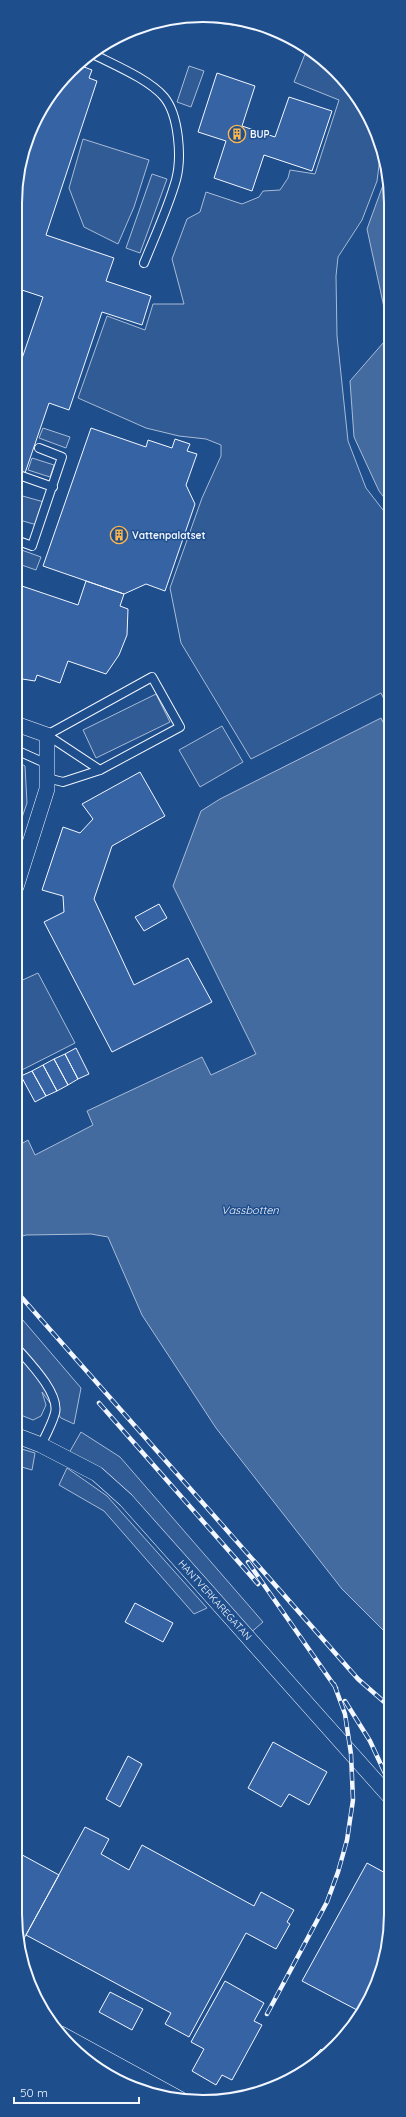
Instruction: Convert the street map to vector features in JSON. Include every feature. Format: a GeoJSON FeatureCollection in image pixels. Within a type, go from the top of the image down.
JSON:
{"type":"FeatureCollection","features":[{"type":"Feature","properties":{"kind":"street"},"geometry":{"type":"LineString","coordinates":[[22,726],[47,735],[47,789],[22,868]]}},
{"type":"Feature","properties":{"kind":"street","name":"HANTVERKAREGATAN"},"geometry":{"type":"LineString","coordinates":[[22,1438],[41,1445],[97,1474],[126,1500],[384,1790]]}},
{"type":"Feature","properties":{"kind":"street"},"geometry":{"type":"LineString","coordinates":[[74,2041],[166,2092]]}},
{"type":"Feature","properties":{"kind":"lane"},"geometry":{"type":"LineString","coordinates":[[97,56],[139,77],[164,97],[176,118],[179,150],[176,179],[144,263]]}},
{"type":"Feature","properties":{"kind":"lane"},"geometry":{"type":"LineString","coordinates":[[22,542],[32,546],[62,457],[39,448]]}},
{"type":"Feature","properties":{"kind":"lane"},"geometry":{"type":"LineString","coordinates":[[22,476],[53,487]]}},
{"type":"Feature","properties":{"kind":"lane"},"geometry":{"type":"LineString","coordinates":[[22,754],[63,782],[100,770],[180,727],[152,677],[47,735],[100,770]]}},
{"type":"Feature","properties":{"kind":"lane"},"geometry":{"type":"LineString","coordinates":[[22,1354],[51,1392],[55,1411],[41,1445]]}},
{"type":"Feature","properties":{"kind":"shaded area"},"geometry":{"type":"Polygon","coordinates":[[[209,22],[238,25],[245,27],[209,22]]]}},
{"type":"Feature","properties":{"kind":"shaded area"},"geometry":{"type":"Polygon","coordinates":[[[305,54],[331,75],[347,93],[360,113],[370,134],[379,162],[377,181],[362,220],[338,257],[336,276],[337,336],[348,441],[366,488],[384,511],[384,699],[381,693],[251,759],[181,643],[170,588],[202,498],[221,456],[221,445],[206,439],[179,436],[146,428],[78,398],[107,316],[145,330],[153,304],[184,304],[172,259],[187,219],[200,212],[206,192],[242,204],[259,197],[263,191],[280,190],[288,178],[290,170],[315,174],[339,100],[294,82],[305,54]]]}},
{"type":"Feature","properties":{"kind":"shaded area"},"geometry":{"type":"Polygon","coordinates":[[[189,66],[204,71],[191,107],[177,102],[189,66]]]}},
{"type":"Feature","properties":{"kind":"shaded area"},"geometry":{"type":"Polygon","coordinates":[[[83,139],[149,160],[134,207],[118,244],[84,227],[69,188],[83,139]]]}},
{"type":"Feature","properties":{"kind":"shaded area"},"geometry":{"type":"Polygon","coordinates":[[[152,174],[167,179],[140,253],[126,248],[152,174]]]}},
{"type":"Feature","properties":{"kind":"shaded area"},"geometry":{"type":"Polygon","coordinates":[[[43,428],[70,437],[66,448],[39,438],[43,428]]]}},
{"type":"Feature","properties":{"kind":"shaded area"},"geometry":{"type":"Polygon","coordinates":[[[32,458],[54,465],[50,477],[28,470],[32,458]]]}},
{"type":"Feature","properties":{"kind":"shaded area"},"geometry":{"type":"Polygon","coordinates":[[[22,496],[44,502],[37,525],[22,521],[22,496]]]}},
{"type":"Feature","properties":{"kind":"shaded area"},"geometry":{"type":"Polygon","coordinates":[[[22,550],[41,557],[36,570],[22,565],[22,550]]]}},
{"type":"Feature","properties":{"kind":"shaded area"},"geometry":{"type":"Polygon","coordinates":[[[156,694],[170,722],[96,758],[83,730],[156,694]]]}},
{"type":"Feature","properties":{"kind":"shaded area"},"geometry":{"type":"Polygon","coordinates":[[[222,726],[243,762],[200,787],[179,750],[222,726]]]}},
{"type":"Feature","properties":{"kind":"shaded area"},"geometry":{"type":"Polygon","coordinates":[[[22,764],[25,766],[27,803],[22,818],[22,764]]]}},
{"type":"Feature","properties":{"kind":"shaded area"},"geometry":{"type":"Polygon","coordinates":[[[38,973],[75,1043],[22,1070],[22,980],[38,973]]]}},
{"type":"Feature","properties":{"kind":"shaded area"},"geometry":{"type":"Polygon","coordinates":[[[22,1319],[81,1388],[74,1424],[61,1418],[42,1392],[46,1405],[41,1416],[33,1420],[22,1415],[22,1319]]]}},
{"type":"Feature","properties":{"kind":"shaded area"},"geometry":{"type":"Polygon","coordinates":[[[81,1432],[120,1457],[263,1622],[248,1635],[129,1498],[69,1453],[81,1432]]]}},
{"type":"Feature","properties":{"kind":"shaded area"},"geometry":{"type":"Polygon","coordinates":[[[22,1449],[35,1453],[32,1470],[22,1467],[22,1449]]]}},
{"type":"Feature","properties":{"kind":"shaded area"},"geometry":{"type":"Polygon","coordinates":[[[67,1468],[107,1496],[207,1608],[194,1614],[104,1511],[59,1485],[67,1468]]]}},
{"type":"Feature","properties":{"kind":"water"},"geometry":{"type":"Polygon","coordinates":[[[383,185],[384,307],[367,229],[383,185]]]}},
{"type":"Feature","properties":{"kind":"water"},"geometry":{"type":"Polygon","coordinates":[[[384,342],[384,497],[379,491],[354,437],[350,381],[384,342]]]}},
{"type":"Feature","properties":{"kind":"water","name":"Vassbotten"},"geometry":{"type":"Polygon","coordinates":[[[381,718],[384,724],[384,1631],[342,1589],[216,1428],[142,1315],[108,1237],[91,1234],[22,1236],[22,1144],[28,1140],[35,1155],[93,1125],[87,1111],[202,1057],[211,1075],[256,1054],[173,886],[201,811],[220,799],[381,718]]]}},
{"type":"Feature","properties":{"kind":"building"},"geometry":{"type":"Polygon","coordinates":[[[84,67],[92,70],[89,78],[97,81],[46,235],[114,258],[106,281],[151,296],[142,325],[102,312],[69,410],[49,403],[25,473],[22,472],[22,358],[43,297],[22,290],[22,191],[25,168],[36,134],[46,112],[59,93],[84,67]]]}},
{"type":"Feature","properties":{"kind":"building","name":"BUP"},"geometry":{"type":"Polygon","coordinates":[[[217,73],[255,86],[242,126],[275,137],[289,97],[332,111],[312,171],[264,155],[252,191],[214,178],[226,141],[198,132],[217,73]]]}},
{"type":"Feature","properties":{"kind":"building","name":"Vattenpalatset"},"geometry":{"type":"Polygon","coordinates":[[[91,428],[146,447],[148,440],[172,448],[175,439],[190,444],[187,451],[197,454],[186,485],[195,504],[165,591],[146,584],[124,594],[43,566],[91,428]]]}},
{"type":"Feature","properties":{"kind":"building"},"geometry":{"type":"Polygon","coordinates":[[[86,581],[124,594],[120,606],[128,609],[127,635],[119,655],[106,674],[68,661],[60,683],[37,675],[35,681],[22,679],[22,586],[78,605],[86,581]]]}},
{"type":"Feature","properties":{"kind":"building"},"geometry":{"type":"Polygon","coordinates":[[[140,772],[165,816],[112,846],[94,899],[134,985],[188,958],[212,1002],[112,1052],[44,922],[64,912],[63,896],[42,890],[63,827],[80,833],[93,819],[82,804],[140,772]]]}},
{"type":"Feature","properties":{"kind":"building"},"geometry":{"type":"Polygon","coordinates":[[[159,904],[167,918],[144,931],[135,917],[159,904]]]}},
{"type":"Feature","properties":{"kind":"building"},"geometry":{"type":"Polygon","coordinates":[[[76,1048],[89,1074],[78,1079],[65,1054],[76,1048]]]}},
{"type":"Feature","properties":{"kind":"building"},"geometry":{"type":"Polygon","coordinates":[[[65,1054],[78,1079],[68,1085],[54,1059],[65,1054]]]}},
{"type":"Feature","properties":{"kind":"building"},"geometry":{"type":"Polygon","coordinates":[[[54,1059],[68,1085],[57,1091],[43,1065],[54,1059]]]}},
{"type":"Feature","properties":{"kind":"building"},"geometry":{"type":"Polygon","coordinates":[[[43,1065],[57,1091],[46,1096],[32,1071],[43,1065]]]}},
{"type":"Feature","properties":{"kind":"building"},"geometry":{"type":"Polygon","coordinates":[[[32,1071],[46,1096],[35,1102],[22,1076],[32,1071]]]}},
{"type":"Feature","properties":{"kind":"building"},"geometry":{"type":"Polygon","coordinates":[[[135,1603],[173,1623],[163,1642],[125,1622],[135,1603]]]}},
{"type":"Feature","properties":{"kind":"building"},"geometry":{"type":"Polygon","coordinates":[[[273,1742],[327,1772],[309,1805],[289,1794],[281,1807],[248,1788],[273,1742]]]}},
{"type":"Feature","properties":{"kind":"building"},"geometry":{"type":"Polygon","coordinates":[[[128,1756],[142,1764],[120,1807],[106,1799],[128,1756]]]}},
{"type":"Feature","properties":{"kind":"building"},"geometry":{"type":"Polygon","coordinates":[[[85,1827],[109,1839],[101,1854],[129,1870],[142,1845],[254,1906],[261,1892],[294,1910],[287,1922],[290,1924],[276,1949],[246,1933],[189,2037],[165,2024],[171,2013],[26,1935],[85,1827]]]}},
{"type":"Feature","properties":{"kind":"building"},"geometry":{"type":"Polygon","coordinates":[[[22,1855],[59,1875],[24,1938],[22,1926],[22,1855]]]}},
{"type":"Feature","properties":{"kind":"building"},"geometry":{"type":"Polygon","coordinates":[[[367,1863],[384,1872],[384,1926],[381,1949],[370,1983],[356,2010],[302,1981],[367,1863]]]}},
{"type":"Feature","properties":{"kind":"building"},"geometry":{"type":"Polygon","coordinates":[[[225,1981],[264,2003],[254,2021],[262,2025],[232,2080],[222,2075],[216,2085],[192,2071],[204,2049],[191,2042],[225,1981]]]}},
{"type":"Feature","properties":{"kind":"building"},"geometry":{"type":"Polygon","coordinates":[[[110,1992],[143,2009],[132,2030],[99,2012],[110,1992]]]}},
{"type":"Feature","properties":{"kind":"building"},"geometry":{"type":"Polygon","coordinates":[[[321,2049],[322,2050],[313,2058],[311,2059],[321,2049]]]}},
{"type":"Feature","properties":{"kind":"railway"},"geometry":{"type":"LineString","coordinates":[[22,1298],[358,1679],[384,1702]]}},
{"type":"Feature","properties":{"kind":"railway"},"geometry":{"type":"LineString","coordinates":[[99,1403],[258,1584]]}},
{"type":"Feature","properties":{"kind":"railway"},"geometry":{"type":"LineString","coordinates":[[248,1562],[336,1688]]}},
{"type":"Feature","properties":{"kind":"railway"},"geometry":{"type":"LineString","coordinates":[[267,2014],[327,1902],[338,1872],[347,1840],[353,1800],[351,1754],[345,1714],[334,1684]]}},
{"type":"Feature","properties":{"kind":"railway"},"geometry":{"type":"LineString","coordinates":[[345,1701],[370,1741],[384,1771]]}},
{"type":"Feature","properties":{"kind":"place","name":"BUP"},"geometry":{"type":"Point","coordinates":[237,134]}},
{"type":"Feature","properties":{"kind":"place","name":"Vattenpalatset"},"geometry":{"type":"Point","coordinates":[119,535]}}]}
